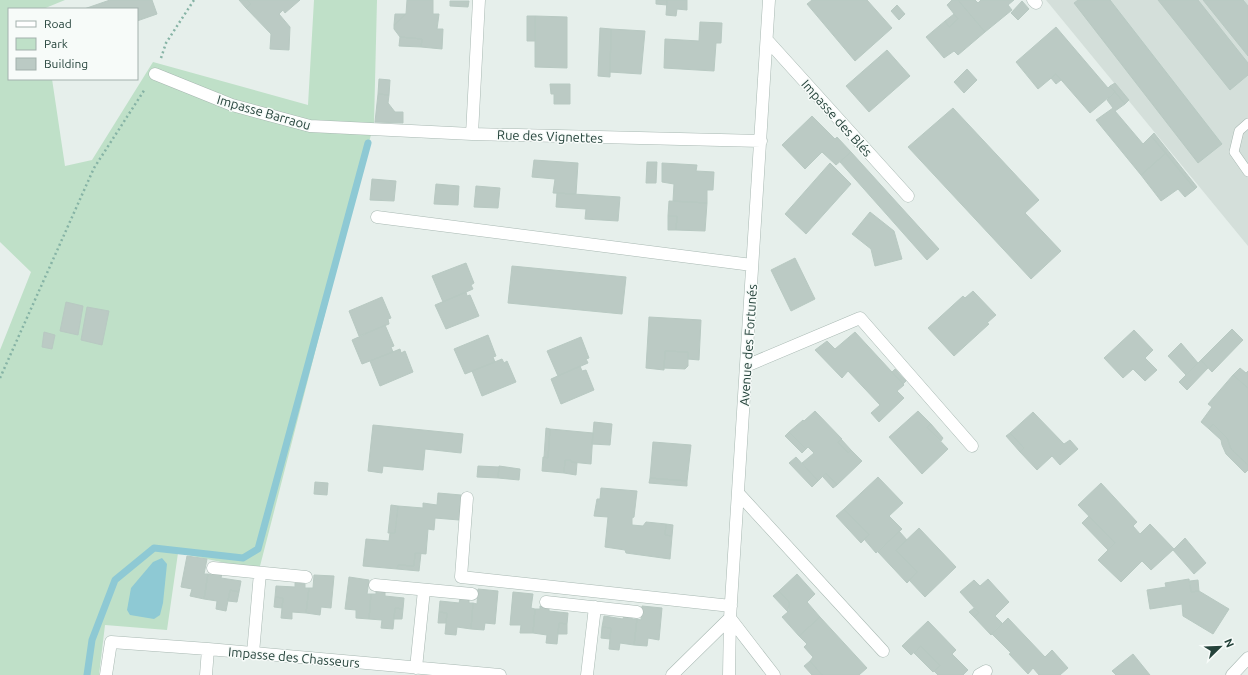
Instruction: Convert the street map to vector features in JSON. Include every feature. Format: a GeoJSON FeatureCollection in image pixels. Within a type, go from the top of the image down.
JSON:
{"type":"FeatureCollection","features":[{"type":"Feature","properties":{"kind":"street"},"geometry":{"type":"LineString","coordinates":[[472,134],[479,0]]}},
{"type":"Feature","properties":{"kind":"street","name":"Avenue des Fortunés"},"geometry":{"type":"LineString","coordinates":[[729,675],[730,618],[769,0]]}},
{"type":"Feature","properties":{"kind":"street","name":"Impasse des Blés"},"geometry":{"type":"LineString","coordinates":[[767,40],[908,196]]}},
{"type":"Feature","properties":{"kind":"street","name":"Impasse Barraou"},"geometry":{"type":"LineString","coordinates":[[155,74],[232,105],[310,126],[472,134]]}},
{"type":"Feature","properties":{"kind":"street","name":"Rue des Vignettes"},"geometry":{"type":"LineString","coordinates":[[472,134],[761,141]]}},
{"type":"Feature","properties":{"kind":"street"},"geometry":{"type":"LineString","coordinates":[[377,217],[752,265]]}},
{"type":"Feature","properties":{"kind":"street"},"geometry":{"type":"LineString","coordinates":[[746,366],[860,318],[972,446]]}},
{"type":"Feature","properties":{"kind":"street"},"geometry":{"type":"LineString","coordinates":[[738,493],[882,651]]}},
{"type":"Feature","properties":{"kind":"street"},"geometry":{"type":"LineString","coordinates":[[467,498],[461,577],[731,606]]}},
{"type":"Feature","properties":{"kind":"street"},"geometry":{"type":"LineString","coordinates":[[213,568],[306,578]]}},
{"type":"Feature","properties":{"kind":"street"},"geometry":{"type":"LineString","coordinates":[[252,653],[260,572]]}},
{"type":"Feature","properties":{"kind":"street"},"geometry":{"type":"LineString","coordinates":[[375,585],[472,594]]}},
{"type":"Feature","properties":{"kind":"street"},"geometry":{"type":"LineString","coordinates":[[416,668],[424,590]]}},
{"type":"Feature","properties":{"kind":"street"},"geometry":{"type":"LineString","coordinates":[[546,602],[637,612]]}},
{"type":"Feature","properties":{"kind":"street"},"geometry":{"type":"LineString","coordinates":[[587,675],[595,607]]}},
{"type":"Feature","properties":{"kind":"street"},"geometry":{"type":"LineString","coordinates":[[672,675],[730,618],[774,675]]}},
{"type":"Feature","properties":{"kind":"street","name":"Impasse des Chasseurs"},"geometry":{"type":"LineString","coordinates":[[106,675],[111,642],[208,649],[500,675]]}},
{"type":"Feature","properties":{"kind":"street"},"geometry":{"type":"LineString","coordinates":[[206,675],[208,649]]}},
{"type":"Feature","properties":{"kind":"street"},"geometry":{"type":"LineString","coordinates":[[1232,675],[1248,658]]}},
{"type":"Feature","properties":{"kind":"lane"},"geometry":{"type":"LineString","coordinates":[[1248,123],[1239,131],[1234,152],[1248,172]]}},
{"type":"Feature","properties":{"kind":"path"},"geometry":{"type":"LineString","coordinates":[[0,378],[94,168],[155,74],[166,43],[194,0]]}},
{"type":"Feature","properties":{"kind":"shaded area"},"geometry":{"type":"Polygon","coordinates":[[[1046,0],[1248,0],[1248,246],[1046,0]]]}},
{"type":"Feature","properties":{"kind":"green space"},"geometry":{"type":"Polygon","coordinates":[[[0,0],[65,0],[45,8],[8,8],[8,80],[52,80],[65,166],[92,160],[153,62],[308,105],[314,0],[377,0],[374,123],[259,570],[178,553],[167,630],[105,625],[99,675],[0,675],[0,350],[31,272],[0,242],[0,0]]]}},
{"type":"Feature","properties":{"kind":"water"},"geometry":{"type":"Polygon","coordinates":[[[162,558],[167,564],[163,603],[160,615],[154,619],[130,615],[127,610],[131,588],[153,562],[162,558]]]}},
{"type":"Feature","properties":{"kind":"building"},"geometry":{"type":"Polygon","coordinates":[[[110,0],[152,0],[157,14],[138,21],[138,8],[87,8],[110,0]]]}},
{"type":"Feature","properties":{"kind":"building"},"geometry":{"type":"Polygon","coordinates":[[[239,0],[247,0],[251,4],[246,8],[239,0]]]}},
{"type":"Feature","properties":{"kind":"building"},"geometry":{"type":"Polygon","coordinates":[[[247,0],[300,0],[285,13],[283,10],[279,14],[290,27],[289,50],[270,49],[271,34],[246,8],[251,4],[247,0]]]}},
{"type":"Feature","properties":{"kind":"building"},"geometry":{"type":"Polygon","coordinates":[[[407,0],[433,0],[433,14],[439,14],[437,29],[443,29],[442,49],[421,47],[422,39],[400,37],[394,29],[394,25],[406,14],[407,0]]]}},
{"type":"Feature","properties":{"kind":"building"},"geometry":{"type":"Polygon","coordinates":[[[656,0],[667,0],[667,5],[656,4],[656,0]]]}},
{"type":"Feature","properties":{"kind":"building"},"geometry":{"type":"Polygon","coordinates":[[[667,0],[687,0],[687,10],[677,9],[676,16],[666,15],[667,0]]]}},
{"type":"Feature","properties":{"kind":"building"},"geometry":{"type":"Polygon","coordinates":[[[812,0],[867,0],[892,28],[855,61],[807,4],[812,0]]]}},
{"type":"Feature","properties":{"kind":"building"},"geometry":{"type":"Polygon","coordinates":[[[952,0],[958,0],[985,32],[958,55],[954,51],[944,58],[926,37],[945,21],[949,27],[958,19],[947,5],[952,0]]]}},
{"type":"Feature","properties":{"kind":"building"},"geometry":{"type":"Polygon","coordinates":[[[958,0],[975,0],[978,3],[981,0],[1014,0],[1008,5],[1012,10],[985,32],[958,0]]]}},
{"type":"Feature","properties":{"kind":"building"},"geometry":{"type":"Polygon","coordinates":[[[1078,0],[1110,0],[1222,144],[1198,163],[1074,3],[1078,0]]]}},
{"type":"Feature","properties":{"kind":"building"},"geometry":{"type":"Polygon","coordinates":[[[1158,0],[1198,0],[1248,63],[1248,75],[1230,90],[1158,0]]]}},
{"type":"Feature","properties":{"kind":"building"},"geometry":{"type":"Polygon","coordinates":[[[1203,0],[1243,0],[1248,6],[1248,56],[1203,0]]]}},
{"type":"Feature","properties":{"kind":"building"},"geometry":{"type":"Polygon","coordinates":[[[450,1],[469,1],[468,7],[450,6],[450,1]]]}},
{"type":"Feature","properties":{"kind":"building"},"geometry":{"type":"Polygon","coordinates":[[[1022,1],[1029,9],[1018,20],[1011,13],[1022,1]]]}},
{"type":"Feature","properties":{"kind":"building"},"geometry":{"type":"Polygon","coordinates":[[[897,5],[905,14],[899,20],[891,11],[897,5]]]}},
{"type":"Feature","properties":{"kind":"building"},"geometry":{"type":"Polygon","coordinates":[[[395,14],[406,14],[394,25],[395,14]]]}},
{"type":"Feature","properties":{"kind":"building"},"geometry":{"type":"Polygon","coordinates":[[[954,14],[958,19],[949,27],[945,21],[954,14]]]}},
{"type":"Feature","properties":{"kind":"building"},"geometry":{"type":"Polygon","coordinates":[[[527,16],[535,16],[535,41],[527,41],[527,16]]]}},
{"type":"Feature","properties":{"kind":"building"},"geometry":{"type":"Polygon","coordinates":[[[535,16],[567,17],[567,68],[535,67],[535,16]]]}},
{"type":"Feature","properties":{"kind":"building"},"geometry":{"type":"Polygon","coordinates":[[[700,22],[722,23],[721,43],[716,43],[714,71],[664,68],[665,39],[699,41],[700,22]]]}},
{"type":"Feature","properties":{"kind":"building"},"geometry":{"type":"Polygon","coordinates":[[[1056,27],[1108,88],[1110,86],[1115,92],[1090,113],[1056,74],[1038,89],[1016,62],[1056,27]]]}},
{"type":"Feature","properties":{"kind":"building"},"geometry":{"type":"Polygon","coordinates":[[[600,28],[611,29],[610,77],[598,76],[600,28]]]}},
{"type":"Feature","properties":{"kind":"building"},"geometry":{"type":"Polygon","coordinates":[[[611,29],[645,31],[641,74],[610,72],[611,29]]]}},
{"type":"Feature","properties":{"kind":"building"},"geometry":{"type":"Polygon","coordinates":[[[400,37],[422,39],[421,47],[399,46],[400,37]]]}},
{"type":"Feature","properties":{"kind":"building"},"geometry":{"type":"Polygon","coordinates":[[[887,50],[910,76],[869,112],[846,86],[887,50]]]}},
{"type":"Feature","properties":{"kind":"building"},"geometry":{"type":"Polygon","coordinates":[[[967,69],[977,80],[964,93],[954,82],[967,69]]]}},
{"type":"Feature","properties":{"kind":"building"},"geometry":{"type":"Polygon","coordinates":[[[1056,74],[1061,80],[1056,84],[1051,78],[1056,74]]]}},
{"type":"Feature","properties":{"kind":"building"},"geometry":{"type":"Polygon","coordinates":[[[379,79],[390,80],[389,95],[378,94],[379,79]]]}},
{"type":"Feature","properties":{"kind":"building"},"geometry":{"type":"Polygon","coordinates":[[[1115,83],[1129,100],[1125,104],[1110,86],[1115,83]]]}},
{"type":"Feature","properties":{"kind":"building"},"geometry":{"type":"Polygon","coordinates":[[[550,84],[570,84],[570,104],[554,104],[554,94],[551,94],[550,84]]]}},
{"type":"Feature","properties":{"kind":"building"},"geometry":{"type":"Polygon","coordinates":[[[1115,92],[1125,104],[1115,111],[1143,144],[1151,136],[1166,153],[1141,175],[1096,120],[1113,108],[1107,100],[1115,92]]]}},
{"type":"Feature","properties":{"kind":"building"},"geometry":{"type":"Polygon","coordinates":[[[378,94],[389,95],[388,103],[395,112],[403,112],[403,123],[375,122],[378,94]]]}},
{"type":"Feature","properties":{"kind":"building"},"geometry":{"type":"Polygon","coordinates":[[[953,108],[1039,200],[1025,213],[1061,251],[1031,279],[908,147],[953,108]]]}},
{"type":"Feature","properties":{"kind":"building"},"geometry":{"type":"Polygon","coordinates":[[[812,116],[835,139],[837,137],[851,152],[836,165],[822,152],[805,169],[782,145],[812,116]]]}},
{"type":"Feature","properties":{"kind":"building"},"geometry":{"type":"Polygon","coordinates":[[[1154,133],[1197,187],[1195,189],[1151,136],[1154,133]]]}},
{"type":"Feature","properties":{"kind":"building"},"geometry":{"type":"Polygon","coordinates":[[[851,152],[939,249],[927,260],[840,162],[851,152]]]}},
{"type":"Feature","properties":{"kind":"building"},"geometry":{"type":"Polygon","coordinates":[[[1166,153],[1195,189],[1185,197],[1178,189],[1161,201],[1141,175],[1166,153]]]}},
{"type":"Feature","properties":{"kind":"building"},"geometry":{"type":"Polygon","coordinates":[[[534,160],[578,163],[576,194],[553,193],[555,179],[532,177],[534,160]]]}},
{"type":"Feature","properties":{"kind":"building"},"geometry":{"type":"Polygon","coordinates":[[[647,162],[657,162],[656,183],[646,183],[647,162]]]}},
{"type":"Feature","properties":{"kind":"building"},"geometry":{"type":"Polygon","coordinates":[[[662,163],[697,165],[696,171],[714,172],[713,190],[707,190],[707,203],[673,201],[674,184],[662,182],[662,163]]]}},
{"type":"Feature","properties":{"kind":"building"},"geometry":{"type":"Polygon","coordinates":[[[830,163],[851,184],[806,234],[785,214],[830,163]]]}},
{"type":"Feature","properties":{"kind":"building"},"geometry":{"type":"Polygon","coordinates":[[[372,179],[396,181],[394,201],[370,200],[372,179]]]}},
{"type":"Feature","properties":{"kind":"building"},"geometry":{"type":"Polygon","coordinates":[[[436,184],[459,186],[458,205],[434,204],[436,184]]]}},
{"type":"Feature","properties":{"kind":"building"},"geometry":{"type":"Polygon","coordinates":[[[476,186],[500,188],[498,208],[474,207],[476,186]]]}},
{"type":"Feature","properties":{"kind":"building"},"geometry":{"type":"Polygon","coordinates":[[[557,193],[620,197],[618,221],[585,219],[586,209],[556,207],[557,193]]]}},
{"type":"Feature","properties":{"kind":"building"},"geometry":{"type":"Polygon","coordinates":[[[669,201],[707,203],[705,231],[676,230],[677,216],[668,216],[669,201]]]}},
{"type":"Feature","properties":{"kind":"building"},"geometry":{"type":"Polygon","coordinates":[[[870,212],[894,231],[902,259],[875,266],[871,249],[852,234],[870,212]]]}},
{"type":"Feature","properties":{"kind":"building"},"geometry":{"type":"Polygon","coordinates":[[[668,216],[677,216],[676,230],[668,230],[668,216]]]}},
{"type":"Feature","properties":{"kind":"building"},"geometry":{"type":"Polygon","coordinates":[[[795,258],[815,299],[791,311],[771,270],[795,258]]]}},
{"type":"Feature","properties":{"kind":"building"},"geometry":{"type":"Polygon","coordinates":[[[466,263],[474,283],[471,285],[473,289],[443,302],[432,276],[466,263]]]}},
{"type":"Feature","properties":{"kind":"building"},"geometry":{"type":"Polygon","coordinates":[[[512,266],[626,277],[622,314],[508,303],[512,266]]]}},
{"type":"Feature","properties":{"kind":"building"},"geometry":{"type":"Polygon","coordinates":[[[973,291],[996,315],[987,323],[989,324],[954,356],[928,328],[963,296],[965,298],[973,291]]]}},
{"type":"Feature","properties":{"kind":"building"},"geometry":{"type":"Polygon","coordinates":[[[466,292],[467,296],[470,295],[479,316],[446,329],[435,305],[466,292]]]}},
{"type":"Feature","properties":{"kind":"building"},"geometry":{"type":"Polygon","coordinates":[[[382,297],[391,318],[388,319],[389,324],[359,336],[349,311],[382,297]]]}},
{"type":"Feature","properties":{"kind":"building"},"geometry":{"type":"Polygon","coordinates":[[[66,302],[83,306],[78,335],[60,331],[66,302]]]}},
{"type":"Feature","properties":{"kind":"building"},"geometry":{"type":"Polygon","coordinates":[[[87,307],[109,311],[102,345],[81,340],[87,307]]]}},
{"type":"Feature","properties":{"kind":"building"},"geometry":{"type":"Polygon","coordinates":[[[649,317],[701,320],[699,360],[688,359],[688,352],[665,351],[664,370],[646,368],[649,317]]]}},
{"type":"Feature","properties":{"kind":"building"},"geometry":{"type":"Polygon","coordinates":[[[385,325],[394,346],[391,347],[393,352],[362,364],[352,340],[385,325]]]}},
{"type":"Feature","properties":{"kind":"building"},"geometry":{"type":"Polygon","coordinates":[[[1232,329],[1243,340],[1212,372],[1201,360],[1232,329]]]}},
{"type":"Feature","properties":{"kind":"building"},"geometry":{"type":"Polygon","coordinates":[[[1134,330],[1153,350],[1145,358],[1157,370],[1145,381],[1133,369],[1123,378],[1104,358],[1134,330]]]}},
{"type":"Feature","properties":{"kind":"building"},"geometry":{"type":"Polygon","coordinates":[[[44,332],[55,335],[52,349],[42,347],[44,332]]]}},
{"type":"Feature","properties":{"kind":"building"},"geometry":{"type":"Polygon","coordinates":[[[855,332],[904,385],[897,391],[904,398],[879,422],[871,413],[880,405],[848,371],[842,378],[815,350],[827,341],[835,349],[855,332]]]}},
{"type":"Feature","properties":{"kind":"building"},"geometry":{"type":"Polygon","coordinates":[[[488,335],[496,356],[493,357],[495,362],[465,374],[454,349],[488,335]]]}},
{"type":"Feature","properties":{"kind":"building"},"geometry":{"type":"Polygon","coordinates":[[[581,337],[589,358],[586,359],[588,363],[558,376],[547,351],[581,337]]]}},
{"type":"Feature","properties":{"kind":"building"},"geometry":{"type":"Polygon","coordinates":[[[1181,343],[1198,363],[1186,375],[1168,356],[1181,343]]]}},
{"type":"Feature","properties":{"kind":"building"},"geometry":{"type":"Polygon","coordinates":[[[400,349],[401,353],[405,351],[413,372],[380,386],[370,361],[400,349]]]}},
{"type":"Feature","properties":{"kind":"building"},"geometry":{"type":"Polygon","coordinates":[[[665,351],[688,352],[688,366],[685,369],[664,368],[665,351]]]}},
{"type":"Feature","properties":{"kind":"building"},"geometry":{"type":"Polygon","coordinates":[[[502,359],[504,363],[507,361],[516,382],[482,396],[472,371],[502,359]]]}},
{"type":"Feature","properties":{"kind":"building"},"geometry":{"type":"Polygon","coordinates":[[[1201,360],[1208,368],[1187,390],[1179,382],[1201,360]]]}},
{"type":"Feature","properties":{"kind":"building"},"geometry":{"type":"Polygon","coordinates":[[[580,366],[582,371],[586,370],[594,390],[561,404],[551,379],[580,366]]]}},
{"type":"Feature","properties":{"kind":"building"},"geometry":{"type":"Polygon","coordinates":[[[1240,368],[1246,373],[1248,371],[1248,388],[1233,375],[1240,368]]]}},
{"type":"Feature","properties":{"kind":"building"},"geometry":{"type":"Polygon","coordinates":[[[895,369],[906,381],[903,384],[892,372],[895,369]]]}},
{"type":"Feature","properties":{"kind":"building"},"geometry":{"type":"Polygon","coordinates":[[[1233,375],[1248,388],[1248,465],[1231,449],[1227,438],[1213,424],[1209,429],[1201,422],[1212,407],[1208,404],[1233,375]]]}},
{"type":"Feature","properties":{"kind":"building"},"geometry":{"type":"Polygon","coordinates":[[[815,411],[842,439],[838,442],[848,453],[851,450],[862,461],[837,485],[826,473],[818,481],[802,463],[814,453],[808,447],[806,449],[789,432],[815,411]]]}},
{"type":"Feature","properties":{"kind":"building"},"geometry":{"type":"Polygon","coordinates":[[[918,411],[931,424],[927,427],[948,449],[922,474],[889,437],[918,411]]]}},
{"type":"Feature","properties":{"kind":"building"},"geometry":{"type":"Polygon","coordinates":[[[1033,412],[1064,444],[1070,440],[1078,449],[1060,465],[1052,456],[1037,470],[1020,452],[1024,448],[1010,433],[1033,412]]]}},
{"type":"Feature","properties":{"kind":"building"},"geometry":{"type":"Polygon","coordinates":[[[594,422],[612,424],[610,445],[592,444],[594,422]]]}},
{"type":"Feature","properties":{"kind":"building"},"geometry":{"type":"Polygon","coordinates":[[[931,424],[943,438],[941,441],[927,427],[931,424]]]}},
{"type":"Feature","properties":{"kind":"building"},"geometry":{"type":"Polygon","coordinates":[[[1213,424],[1227,438],[1231,449],[1248,465],[1248,470],[1245,473],[1226,454],[1221,440],[1209,429],[1213,424]]]}},
{"type":"Feature","properties":{"kind":"building"},"geometry":{"type":"Polygon","coordinates":[[[373,425],[463,434],[461,453],[425,449],[423,470],[383,466],[382,473],[368,471],[373,425]]]}},
{"type":"Feature","properties":{"kind":"building"},"geometry":{"type":"Polygon","coordinates":[[[546,428],[550,429],[548,458],[544,457],[546,428]]]}},
{"type":"Feature","properties":{"kind":"building"},"geometry":{"type":"Polygon","coordinates":[[[550,429],[593,433],[591,464],[565,460],[564,473],[542,471],[543,457],[548,458],[550,429]]]}},
{"type":"Feature","properties":{"kind":"building"},"geometry":{"type":"Polygon","coordinates":[[[789,432],[806,449],[802,453],[785,436],[789,432]]]}},
{"type":"Feature","properties":{"kind":"building"},"geometry":{"type":"Polygon","coordinates":[[[1010,433],[1024,448],[1020,452],[1006,436],[1010,433]]]}},
{"type":"Feature","properties":{"kind":"building"},"geometry":{"type":"Polygon","coordinates":[[[841,439],[851,450],[848,453],[838,442],[841,439]]]}},
{"type":"Feature","properties":{"kind":"building"},"geometry":{"type":"Polygon","coordinates":[[[653,442],[691,445],[687,481],[650,478],[653,442]]]}},
{"type":"Feature","properties":{"kind":"building"},"geometry":{"type":"Polygon","coordinates":[[[796,457],[818,481],[812,487],[789,463],[796,457]]]}},
{"type":"Feature","properties":{"kind":"building"},"geometry":{"type":"Polygon","coordinates":[[[565,460],[571,460],[571,462],[577,463],[576,475],[564,473],[565,460]]]}},
{"type":"Feature","properties":{"kind":"building"},"geometry":{"type":"Polygon","coordinates":[[[478,466],[499,467],[498,478],[477,477],[478,466]]]}},
{"type":"Feature","properties":{"kind":"building"},"geometry":{"type":"Polygon","coordinates":[[[499,466],[520,469],[519,480],[498,478],[499,466]]]}},
{"type":"Feature","properties":{"kind":"building"},"geometry":{"type":"Polygon","coordinates":[[[826,473],[837,485],[833,488],[823,477],[826,473]]]}},
{"type":"Feature","properties":{"kind":"building"},"geometry":{"type":"Polygon","coordinates":[[[878,477],[903,503],[889,516],[902,529],[876,553],[864,539],[869,535],[844,509],[878,477]]]}},
{"type":"Feature","properties":{"kind":"building"},"geometry":{"type":"Polygon","coordinates":[[[650,478],[687,481],[687,486],[649,483],[650,478]]]}},
{"type":"Feature","properties":{"kind":"building"},"geometry":{"type":"Polygon","coordinates":[[[315,482],[328,483],[327,495],[314,494],[315,482]]]}},
{"type":"Feature","properties":{"kind":"building"},"geometry":{"type":"Polygon","coordinates":[[[1101,483],[1137,522],[1133,526],[1140,534],[1150,524],[1174,549],[1151,570],[1142,561],[1121,582],[1098,560],[1115,543],[1078,505],[1101,483]]]}},
{"type":"Feature","properties":{"kind":"building"},"geometry":{"type":"Polygon","coordinates":[[[601,488],[637,491],[632,525],[643,526],[646,522],[666,524],[665,535],[672,536],[670,559],[626,553],[625,550],[605,547],[608,517],[594,516],[597,499],[600,499],[601,488]]]}},
{"type":"Feature","properties":{"kind":"building"},"geometry":{"type":"Polygon","coordinates":[[[438,493],[461,495],[459,520],[435,518],[434,530],[428,529],[426,554],[415,553],[414,566],[398,565],[397,569],[363,566],[366,539],[389,541],[390,533],[395,533],[398,506],[423,508],[423,503],[437,505],[438,493]]]}},
{"type":"Feature","properties":{"kind":"building"},"geometry":{"type":"Polygon","coordinates":[[[391,505],[398,506],[395,533],[388,533],[391,505]]]}},
{"type":"Feature","properties":{"kind":"building"},"geometry":{"type":"Polygon","coordinates":[[[844,509],[869,535],[861,543],[836,516],[844,509]]]}},
{"type":"Feature","properties":{"kind":"building"},"geometry":{"type":"Polygon","coordinates":[[[1089,516],[1115,543],[1108,550],[1082,523],[1089,516]]]}},
{"type":"Feature","properties":{"kind":"building"},"geometry":{"type":"Polygon","coordinates":[[[666,524],[673,525],[672,536],[665,535],[666,524]]]}},
{"type":"Feature","properties":{"kind":"building"},"geometry":{"type":"Polygon","coordinates":[[[919,528],[956,567],[925,597],[909,580],[917,572],[896,550],[919,528]]]}},
{"type":"Feature","properties":{"kind":"building"},"geometry":{"type":"Polygon","coordinates":[[[899,531],[907,540],[896,550],[917,572],[907,583],[878,552],[899,531]]]}},
{"type":"Feature","properties":{"kind":"building"},"geometry":{"type":"Polygon","coordinates":[[[1185,538],[1206,563],[1194,574],[1173,550],[1185,538]]]}},
{"type":"Feature","properties":{"kind":"building"},"geometry":{"type":"Polygon","coordinates":[[[415,553],[421,553],[419,571],[397,569],[398,565],[414,566],[415,553]]]}},
{"type":"Feature","properties":{"kind":"building"},"geometry":{"type":"Polygon","coordinates":[[[187,556],[207,559],[204,574],[208,574],[204,599],[190,596],[192,589],[181,587],[187,556]]]}},
{"type":"Feature","properties":{"kind":"building"},"geometry":{"type":"Polygon","coordinates":[[[213,572],[222,573],[221,578],[241,581],[239,592],[230,590],[226,611],[216,609],[217,601],[204,599],[208,574],[212,575],[213,572]]]}},
{"type":"Feature","properties":{"kind":"building"},"geometry":{"type":"Polygon","coordinates":[[[797,574],[815,594],[807,602],[820,617],[799,636],[782,617],[789,611],[789,602],[779,591],[797,574]]]}},
{"type":"Feature","properties":{"kind":"building"},"geometry":{"type":"Polygon","coordinates":[[[314,575],[334,576],[331,608],[321,607],[320,615],[306,613],[309,588],[313,588],[314,575]]]}},
{"type":"Feature","properties":{"kind":"building"},"geometry":{"type":"Polygon","coordinates":[[[349,577],[369,580],[367,594],[371,594],[369,619],[356,618],[356,610],[345,609],[349,577]]]}},
{"type":"Feature","properties":{"kind":"building"},"geometry":{"type":"Polygon","coordinates":[[[988,579],[1009,602],[995,616],[1002,623],[991,635],[974,617],[979,613],[960,592],[974,580],[980,586],[988,579]]]}},
{"type":"Feature","properties":{"kind":"building"},"geometry":{"type":"Polygon","coordinates":[[[1189,579],[1191,592],[1199,591],[1229,609],[1213,634],[1183,616],[1182,604],[1150,609],[1147,590],[1166,587],[1165,583],[1189,579]]]}},
{"type":"Feature","properties":{"kind":"building"},"geometry":{"type":"Polygon","coordinates":[[[1198,580],[1199,591],[1191,592],[1190,581],[1198,580]]]}},
{"type":"Feature","properties":{"kind":"building"},"geometry":{"type":"Polygon","coordinates":[[[295,583],[305,584],[305,588],[309,588],[306,613],[292,612],[292,619],[281,618],[283,598],[275,597],[276,586],[295,587],[295,583]]]}},
{"type":"Feature","properties":{"kind":"building"},"geometry":{"type":"Polygon","coordinates":[[[478,589],[498,591],[495,624],[485,623],[484,630],[471,629],[473,603],[477,604],[478,589]]]}},
{"type":"Feature","properties":{"kind":"building"},"geometry":{"type":"Polygon","coordinates":[[[230,590],[239,592],[237,602],[228,601],[230,590]]]}},
{"type":"Feature","properties":{"kind":"building"},"geometry":{"type":"Polygon","coordinates":[[[376,591],[385,592],[385,596],[404,598],[403,609],[395,608],[393,629],[381,628],[382,620],[369,619],[371,594],[376,594],[376,591]]]}},
{"type":"Feature","properties":{"kind":"building"},"geometry":{"type":"Polygon","coordinates":[[[779,591],[789,602],[788,612],[773,596],[779,591]]]}},
{"type":"Feature","properties":{"kind":"building"},"geometry":{"type":"Polygon","coordinates":[[[513,592],[533,594],[531,608],[535,609],[533,633],[520,633],[521,625],[510,625],[513,592]]]}},
{"type":"Feature","properties":{"kind":"building"},"geometry":{"type":"Polygon","coordinates":[[[275,597],[283,598],[282,608],[274,607],[275,597]]]}},
{"type":"Feature","properties":{"kind":"building"},"geometry":{"type":"Polygon","coordinates":[[[460,599],[469,599],[469,603],[473,603],[471,629],[457,627],[456,635],[445,634],[447,613],[439,612],[440,601],[459,603],[460,599]]]}},
{"type":"Feature","properties":{"kind":"building"},"geometry":{"type":"Polygon","coordinates":[[[540,606],[549,607],[549,611],[568,613],[567,624],[559,623],[557,644],[546,643],[547,635],[533,633],[535,609],[540,609],[540,606]]]}},
{"type":"Feature","properties":{"kind":"building"},"geometry":{"type":"Polygon","coordinates":[[[642,606],[662,608],[659,640],[648,638],[647,646],[634,645],[637,619],[641,620],[642,606]]]}},
{"type":"Feature","properties":{"kind":"building"},"geometry":{"type":"Polygon","coordinates":[[[395,608],[403,609],[402,619],[394,619],[395,608]]]}},
{"type":"Feature","properties":{"kind":"building"},"geometry":{"type":"Polygon","coordinates":[[[974,608],[979,613],[974,617],[969,612],[974,608]]]}},
{"type":"Feature","properties":{"kind":"building"},"geometry":{"type":"Polygon","coordinates":[[[439,612],[447,613],[446,623],[438,623],[439,612]]]}},
{"type":"Feature","properties":{"kind":"building"},"geometry":{"type":"Polygon","coordinates":[[[624,614],[633,615],[632,619],[637,619],[634,645],[620,643],[619,650],[609,649],[611,628],[602,627],[604,616],[623,619],[624,614]]]}},
{"type":"Feature","properties":{"kind":"building"},"geometry":{"type":"Polygon","coordinates":[[[820,617],[867,668],[859,675],[822,675],[810,661],[813,657],[804,647],[807,644],[799,636],[820,617]]]}},
{"type":"Feature","properties":{"kind":"building"},"geometry":{"type":"Polygon","coordinates":[[[1008,618],[1045,657],[1052,650],[1068,668],[1060,675],[1039,675],[1033,668],[1028,674],[1009,654],[1011,653],[992,634],[1008,618]]]}},
{"type":"Feature","properties":{"kind":"building"},"geometry":{"type":"Polygon","coordinates":[[[928,621],[956,650],[952,654],[968,670],[963,675],[938,675],[934,671],[940,666],[921,646],[911,655],[902,646],[928,621]]]}},
{"type":"Feature","properties":{"kind":"building"},"geometry":{"type":"Polygon","coordinates":[[[559,623],[567,624],[567,634],[558,634],[559,623]]]}},
{"type":"Feature","properties":{"kind":"building"},"geometry":{"type":"Polygon","coordinates":[[[602,627],[611,628],[610,639],[601,638],[602,627]]]}},
{"type":"Feature","properties":{"kind":"building"},"geometry":{"type":"Polygon","coordinates":[[[921,646],[940,666],[933,672],[914,653],[921,646]]]}},
{"type":"Feature","properties":{"kind":"building"},"geometry":{"type":"Polygon","coordinates":[[[1133,654],[1150,675],[1116,675],[1112,671],[1133,654]]]}},
{"type":"Feature","properties":{"kind":"building"},"geometry":{"type":"Polygon","coordinates":[[[810,661],[822,675],[812,675],[804,666],[810,661]]]}},
{"type":"Feature","properties":{"kind":"waterway"},"geometry":{"type":"LineString","coordinates":[[87,675],[92,640],[115,580],[154,548],[243,558],[258,549],[368,143]]}}]}
